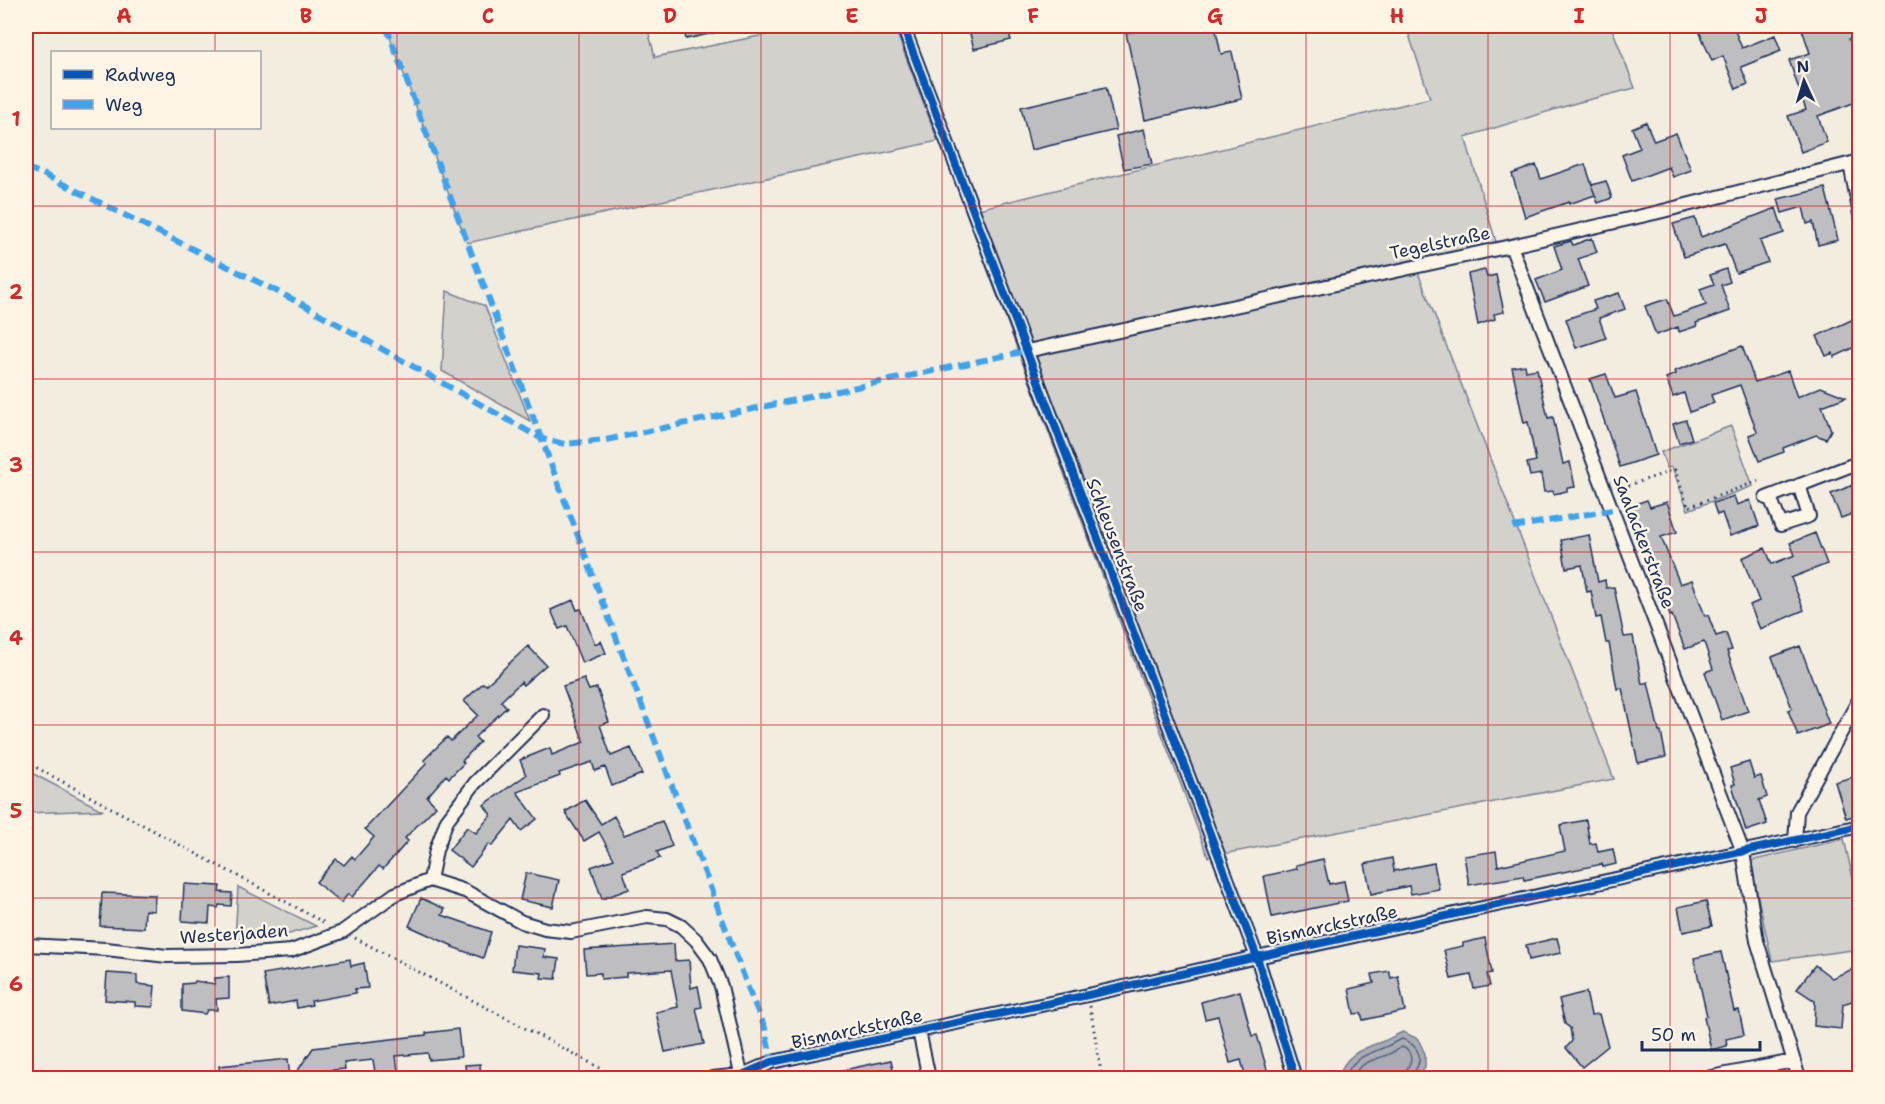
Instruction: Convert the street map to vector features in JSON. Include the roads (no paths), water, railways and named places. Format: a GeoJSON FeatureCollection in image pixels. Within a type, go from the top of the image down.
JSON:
{"type":"FeatureCollection","features":[{"type":"Feature","properties":{"kind":"street","name":"Schleusenstraße"},"geometry":{"type":"LineString","coordinates":[[903,26],[1257,957],[1295,1078]]}},
{"type":"Feature","properties":{"kind":"street","name":"Tegelstraße"},"geometry":{"type":"LineString","coordinates":[[1027,351],[1511,246],[1855,163]]}},
{"type":"Feature","properties":{"kind":"street"},"geometry":{"type":"LineString","coordinates":[[1855,163],[1860,215]]}},
{"type":"Feature","properties":{"kind":"street","name":"Saalackerstraße"},"geometry":{"type":"LineString","coordinates":[[1511,246],[1743,852],[1757,941],[1798,1078]]}},
{"type":"Feature","properties":{"kind":"street"},"geometry":{"type":"LineString","coordinates":[[1799,485],[1809,516],[1781,525],[1768,497],[1799,485],[1860,462]]}},
{"type":"Feature","properties":{"kind":"street"},"geometry":{"type":"LineString","coordinates":[[1796,841],[1797,812],[1860,698]]}},
{"type":"Feature","properties":{"kind":"street"},"geometry":{"type":"LineString","coordinates":[[543,715],[475,783],[447,820],[436,850],[430,880],[465,891],[522,922],[545,929],[572,932],[646,917],[667,920],[681,926],[696,940],[710,959],[721,986],[742,1077]]}},
{"type":"Feature","properties":{"kind":"street","name":"Bismarckstraße"},"geometry":{"type":"LineString","coordinates":[[712,1078],[742,1077],[772,1062],[1860,826]]}},
{"type":"Feature","properties":{"kind":"street","name":"Westerjaden"},"geometry":{"type":"LineString","coordinates":[[26,945],[106,949],[167,956],[237,955],[291,951],[342,932],[395,894],[430,880]]}},
{"type":"Feature","properties":{"kind":"street"},"geometry":{"type":"LineString","coordinates":[[919,1031],[929,1078]]}},
{"type":"Feature","properties":{"kind":"street"},"geometry":{"type":"LineString","coordinates":[[1706,1078],[1794,1061]]}},
{"type":"Feature","properties":{"kind":"water"},"geometry":{"type":"Polygon","coordinates":[[[1403,1032],[1418,1039],[1425,1054],[1425,1067],[1416,1078],[1340,1078],[1344,1064],[1354,1054],[1403,1032]]]}}]}
